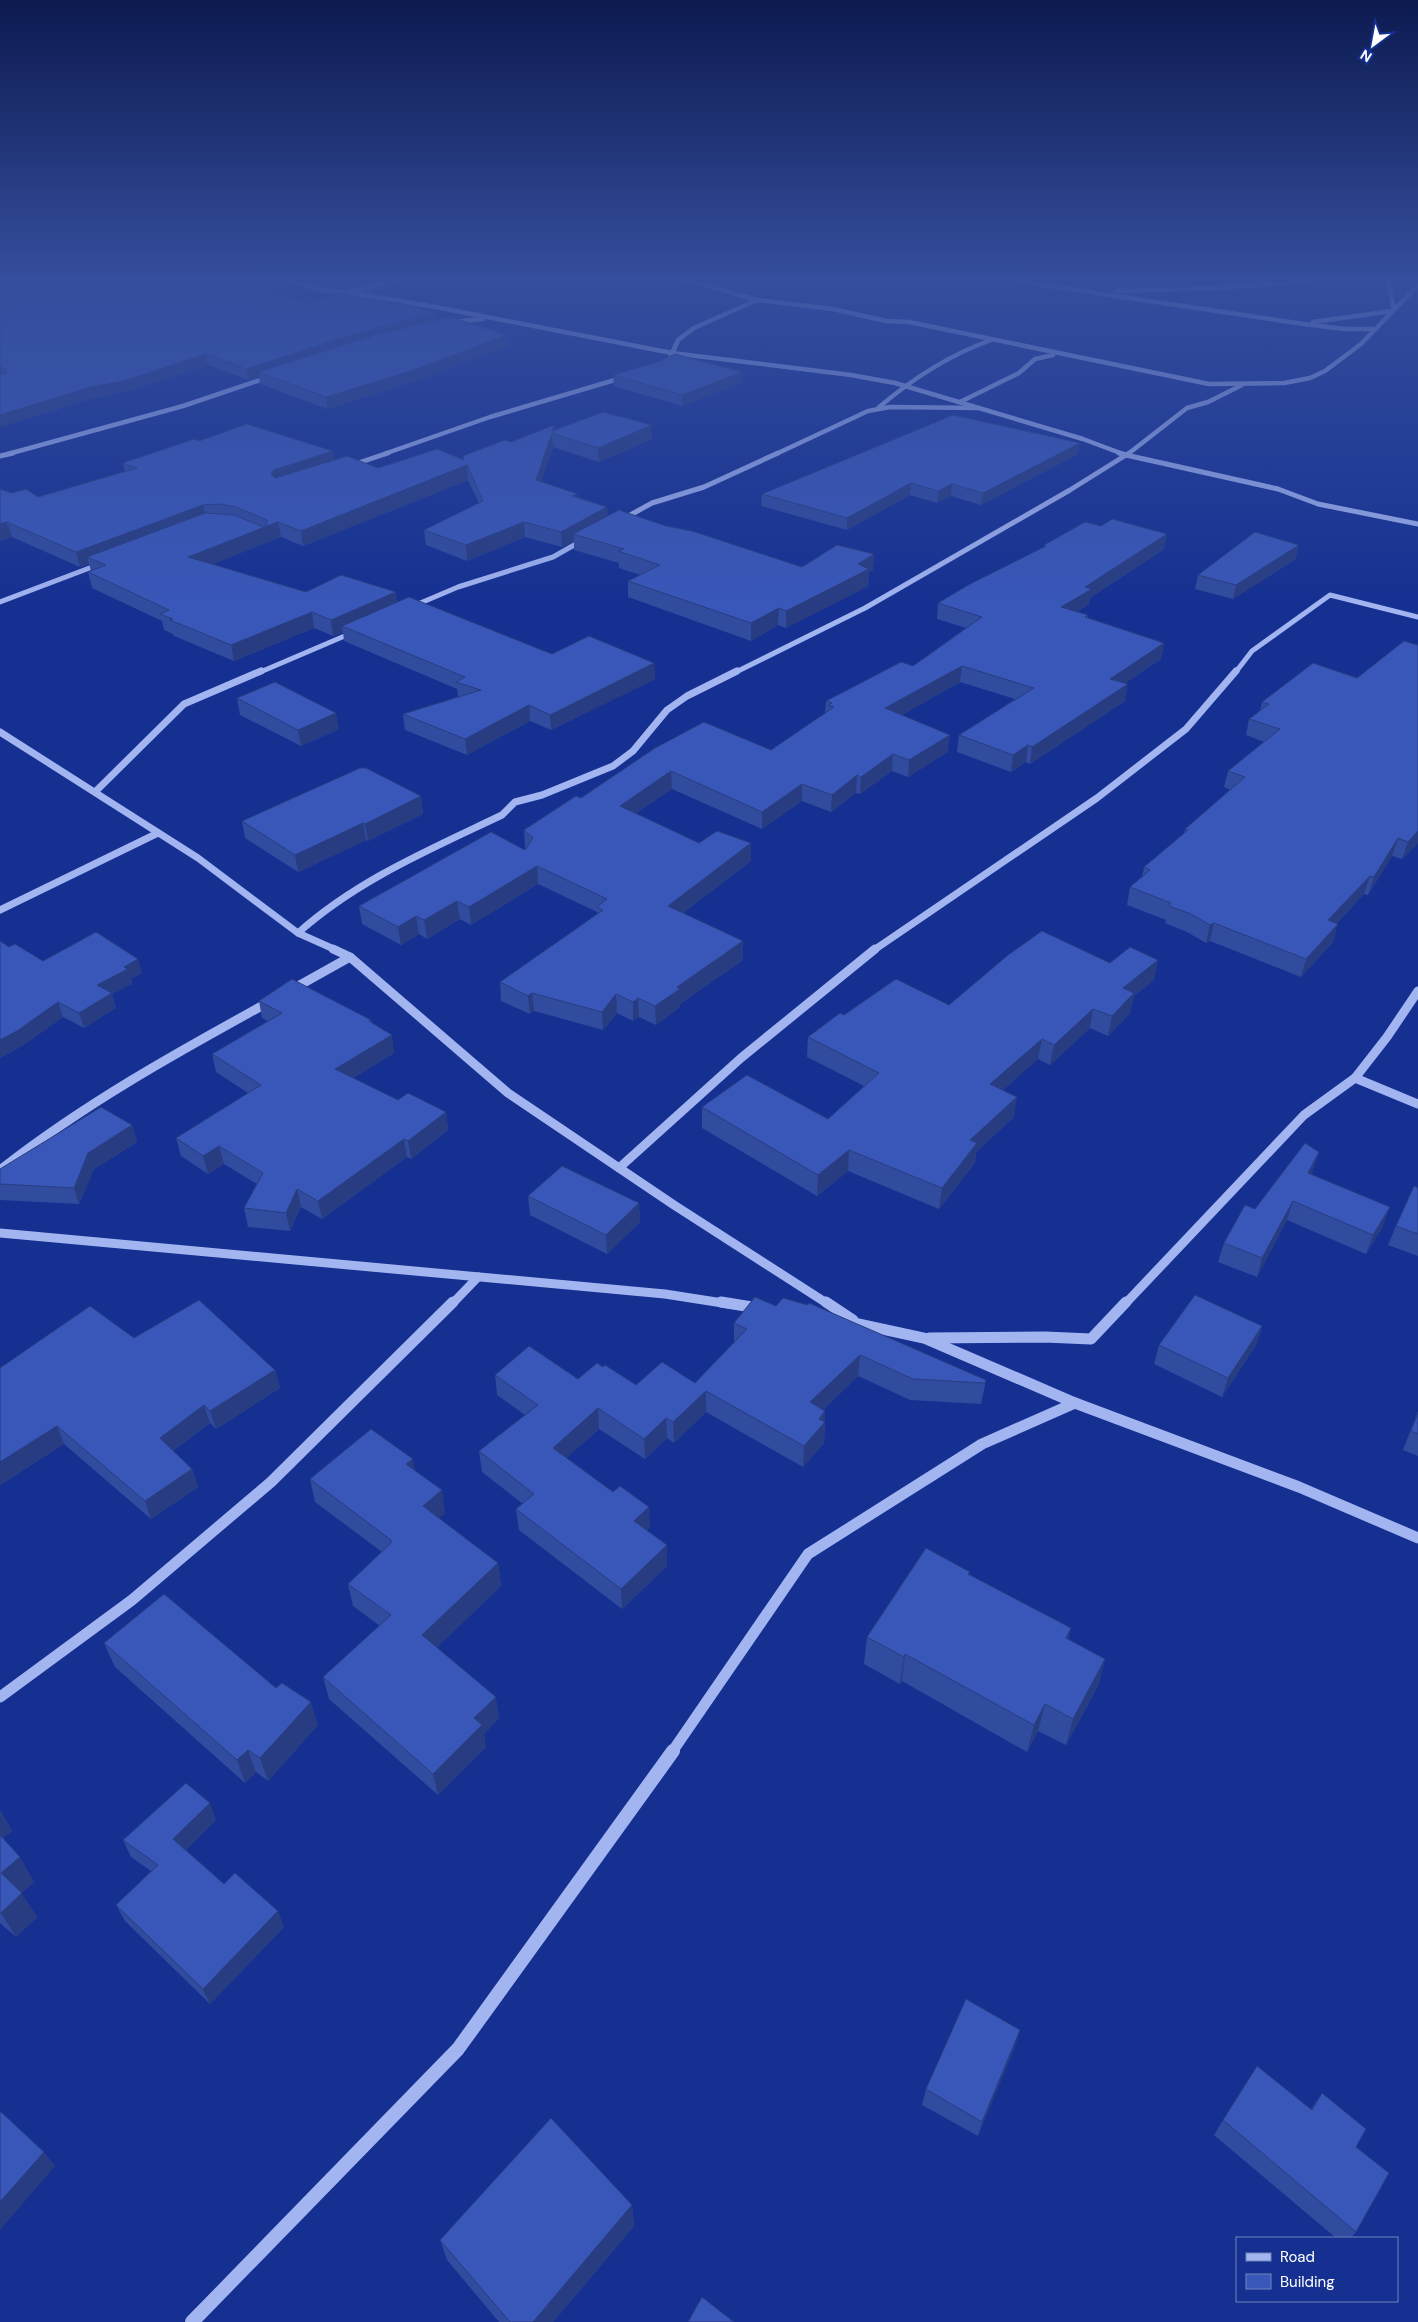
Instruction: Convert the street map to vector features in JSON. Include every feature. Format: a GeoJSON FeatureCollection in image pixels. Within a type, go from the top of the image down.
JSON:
{"type":"FeatureCollection","features":[{"type":"Feature","properties":{"kind":"street"},"geometry":{"type":"LineString","coordinates":[[0,456],[183,406],[232,389]]}},
{"type":"Feature","properties":{"kind":"street"},"geometry":{"type":"LineString","coordinates":[[350,466],[490,417],[585,389]]}},
{"type":"Feature","properties":{"kind":"street"},"geometry":{"type":"LineString","coordinates":[[619,521],[652,503],[704,487],[878,408],[900,389]]}},
{"type":"Feature","properties":{"kind":"street"},"geometry":{"type":"LineString","coordinates":[[916,389],[1083,439],[1126,455],[1278,489],[1318,504],[1418,524]]}},
{"type":"Feature","properties":{"kind":"street"},"geometry":{"type":"LineString","coordinates":[[960,402],[979,389]]}},
{"type":"Feature","properties":{"kind":"street"},"geometry":{"type":"LineString","coordinates":[[298,933],[318,915],[386,870],[502,814],[515,802],[542,795],[613,766],[633,751],[667,710],[687,696],[865,608],[1070,490],[1126,455],[1187,408],[1208,402],[1233,389]]}},
{"type":"Feature","properties":{"kind":"street"},"geometry":{"type":"LineString","coordinates":[[878,408],[979,408]]}},
{"type":"Feature","properties":{"kind":"street"},"geometry":{"type":"LineString","coordinates":[[407,609],[458,587],[553,556],[586,539]]}},
{"type":"Feature","properties":{"kind":"street"},"geometry":{"type":"LineString","coordinates":[[0,602],[106,562]]}},
{"type":"Feature","properties":{"kind":"street"},"geometry":{"type":"LineString","coordinates":[[619,1168],[741,1058],[883,943],[1097,798],[1186,729],[1252,651],[1330,595],[1418,617]]}},
{"type":"Feature","properties":{"kind":"street"},"geometry":{"type":"LineString","coordinates":[[95,792],[184,704],[364,628]]}},
{"type":"Feature","properties":{"kind":"street"},"geometry":{"type":"LineString","coordinates":[[0,732],[198,858],[298,933],[350,956],[508,1093],[619,1168],[858,1322]]}},
{"type":"Feature","properties":{"kind":"street"},"geometry":{"type":"LineString","coordinates":[[0,743],[11,739]]}},
{"type":"Feature","properties":{"kind":"street"},"geometry":{"type":"LineString","coordinates":[[0,910],[158,833]]}},
{"type":"Feature","properties":{"kind":"street"},"geometry":{"type":"LineString","coordinates":[[0,1170],[27,1147],[144,1072],[350,956]]}},
{"type":"Feature","properties":{"kind":"street"},"geometry":{"type":"LineString","coordinates":[[924,1338],[1045,1337],[1091,1339],[1304,1115],[1355,1078],[1387,1037],[1418,991]]}},
{"type":"Feature","properties":{"kind":"street"},"geometry":{"type":"LineString","coordinates":[[1355,1078],[1418,1104]]}},
{"type":"Feature","properties":{"kind":"street"},"geometry":{"type":"LineString","coordinates":[[0,1233],[665,1294],[771,1310]]}},
{"type":"Feature","properties":{"kind":"street"},"geometry":{"type":"LineString","coordinates":[[0,1697],[132,1600],[271,1482],[421,1336],[478,1277]]}},
{"type":"Feature","properties":{"kind":"street"},"geometry":{"type":"LineString","coordinates":[[829,1318],[858,1322],[924,1338],[1076,1403],[1299,1487],[1418,1538]]}},
{"type":"Feature","properties":{"kind":"street"},"geometry":{"type":"LineString","coordinates":[[192,2322],[458,2049],[671,1754],[808,1554],[982,1444],[1076,1403]]}},
{"type":"Feature","properties":{"kind":"building"},"geometry":{"type":"Polygon","coordinates":[[[0,389],[83,389],[0,415],[0,389]]]}},
{"type":"Feature","properties":{"kind":"building"},"geometry":{"type":"Polygon","coordinates":[[[305,389],[351,389],[326,397],[305,389]]]}},
{"type":"Feature","properties":{"kind":"building"},"geometry":{"type":"Polygon","coordinates":[[[663,389],[697,389],[682,395],[663,389]]]}},
{"type":"Feature","properties":{"kind":"building"},"geometry":{"type":"Polygon","coordinates":[[[603,412],[652,425],[598,448],[552,433],[536,480],[578,494],[572,496],[607,507],[561,532],[524,522],[466,545],[424,530],[483,501],[467,465],[301,531],[278,522],[188,557],[306,592],[341,575],[396,592],[331,620],[312,612],[231,645],[170,620],[173,619],[160,614],[169,610],[88,572],[106,565],[87,557],[205,513],[234,515],[263,527],[267,525],[267,520],[236,507],[220,504],[203,505],[76,552],[7,522],[0,524],[0,489],[12,493],[26,489],[38,497],[137,468],[123,463],[194,439],[199,441],[247,424],[333,451],[274,470],[271,474],[275,478],[347,456],[378,468],[437,449],[464,460],[463,456],[505,440],[511,442],[554,425],[552,431],[603,412]]]}},
{"type":"Feature","properties":{"kind":"building"},"geometry":{"type":"Polygon","coordinates":[[[953,415],[1080,443],[983,493],[952,484],[938,491],[911,483],[847,518],[762,494],[953,415]]]}},
{"type":"Feature","properties":{"kind":"building"},"geometry":{"type":"Polygon","coordinates":[[[619,510],[666,526],[692,531],[802,567],[837,545],[874,554],[858,564],[869,569],[786,611],[779,608],[751,623],[628,581],[660,565],[618,551],[624,549],[573,534],[619,510]]]}},
{"type":"Feature","properties":{"kind":"building"},"geometry":{"type":"Polygon","coordinates":[[[1112,519],[1167,534],[1085,587],[1092,589],[1061,607],[1088,615],[1085,617],[1164,643],[1110,679],[1128,684],[1032,747],[1028,745],[1013,755],[959,735],[1034,688],[962,666],[885,708],[950,735],[909,760],[893,754],[861,777],[857,775],[832,795],[802,784],[762,812],[671,771],[620,806],[699,843],[717,831],[751,843],[668,906],[743,941],[677,987],[680,989],[655,1006],[638,998],[633,1002],[616,994],[602,1012],[532,993],[528,996],[500,982],[603,910],[597,907],[607,899],[537,866],[469,907],[457,901],[424,920],[416,916],[398,927],[359,906],[491,832],[525,850],[533,838],[524,830],[576,796],[581,798],[655,748],[704,722],[771,750],[834,707],[828,705],[832,703],[826,701],[901,662],[913,666],[982,617],[938,603],[970,584],[1046,546],[1044,545],[1085,522],[1101,526],[1112,519]]]}},
{"type":"Feature","properties":{"kind":"building"},"geometry":{"type":"Polygon","coordinates":[[[1255,532],[1299,545],[1236,585],[1198,575],[1255,532]]]}},
{"type":"Feature","properties":{"kind":"building"},"geometry":{"type":"Polygon","coordinates":[[[409,597],[552,654],[589,636],[654,663],[550,715],[529,705],[465,739],[403,714],[481,690],[456,682],[465,677],[342,626],[409,597]]]}},
{"type":"Feature","properties":{"kind":"building"},"geometry":{"type":"Polygon","coordinates":[[[1404,641],[1418,645],[1418,831],[1408,842],[1398,838],[1374,877],[1370,876],[1328,920],[1338,924],[1306,959],[1214,923],[1210,925],[1191,914],[1169,906],[1171,903],[1130,887],[1150,870],[1144,867],[1188,830],[1185,829],[1245,777],[1228,771],[1280,729],[1249,719],[1269,704],[1262,702],[1313,663],[1357,678],[1404,641]]]}},
{"type":"Feature","properties":{"kind":"building"},"geometry":{"type":"Polygon","coordinates":[[[275,682],[336,713],[298,730],[237,698],[275,682]]]}},
{"type":"Feature","properties":{"kind":"building"},"geometry":{"type":"Polygon","coordinates":[[[360,768],[366,768],[421,796],[365,824],[363,823],[295,855],[242,821],[360,768]]]}},
{"type":"Feature","properties":{"kind":"building"},"geometry":{"type":"Polygon","coordinates":[[[1042,931],[1110,963],[1130,947],[1158,960],[1123,988],[1134,993],[1112,1016],[1093,1009],[1054,1045],[1042,1039],[990,1084],[1017,1097],[970,1140],[977,1143],[942,1188],[849,1150],[818,1175],[702,1107],[747,1075],[828,1119],[879,1073],[808,1037],[840,1013],[844,1015],[896,979],[949,1005],[1008,955],[1042,931]]]}},
{"type":"Feature","properties":{"kind":"building"},"geometry":{"type":"Polygon","coordinates":[[[96,932],[138,959],[124,967],[128,969],[97,985],[112,993],[79,1013],[58,1002],[17,1031],[0,1040],[0,941],[9,947],[15,944],[43,961],[96,932]]]}},
{"type":"Feature","properties":{"kind":"building"},"geometry":{"type":"Polygon","coordinates":[[[292,979],[371,1020],[369,1021],[392,1035],[335,1069],[398,1100],[408,1093],[446,1112],[408,1141],[404,1139],[318,1201],[297,1189],[286,1213],[244,1208],[263,1173],[219,1146],[203,1156],[176,1138],[261,1085],[212,1054],[282,1013],[259,1001],[292,979]]]}},
{"type":"Feature","properties":{"kind":"building"},"geometry":{"type":"Polygon","coordinates":[[[101,1107],[132,1125],[88,1153],[74,1188],[0,1184],[0,1169],[101,1107]]]}},
{"type":"Feature","properties":{"kind":"building"},"geometry":{"type":"Polygon","coordinates":[[[1305,1143],[1319,1152],[1308,1173],[1390,1207],[1373,1235],[1293,1201],[1262,1258],[1224,1243],[1245,1205],[1255,1209],[1305,1143]]]}},
{"type":"Feature","properties":{"kind":"building"},"geometry":{"type":"Polygon","coordinates":[[[562,1166],[639,1203],[606,1235],[528,1196],[562,1166]]]}},
{"type":"Feature","properties":{"kind":"building"},"geometry":{"type":"Polygon","coordinates":[[[1414,1186],[1418,1188],[1418,1234],[1396,1226],[1414,1186]]]}},
{"type":"Feature","properties":{"kind":"building"},"geometry":{"type":"Polygon","coordinates":[[[1195,1295],[1262,1326],[1228,1378],[1159,1345],[1195,1295]]]}},
{"type":"Feature","properties":{"kind":"building"},"geometry":{"type":"Polygon","coordinates":[[[755,1297],[776,1306],[783,1298],[808,1305],[809,1303],[986,1380],[985,1383],[913,1379],[860,1355],[810,1402],[825,1411],[819,1419],[825,1422],[804,1446],[706,1391],[673,1422],[666,1418],[644,1439],[598,1408],[553,1448],[613,1492],[620,1486],[649,1507],[634,1521],[667,1545],[621,1589],[516,1509],[534,1494],[479,1451],[538,1405],[495,1375],[529,1346],[578,1379],[597,1363],[603,1367],[605,1365],[636,1385],[662,1362],[695,1383],[747,1329],[734,1323],[755,1297]]]}},
{"type":"Feature","properties":{"kind":"building"},"geometry":{"type":"Polygon","coordinates":[[[199,1300],[275,1370],[210,1411],[204,1405],[160,1438],[192,1469],[145,1501],[57,1426],[0,1462],[0,1368],[90,1306],[134,1338],[199,1300]]]}},
{"type":"Feature","properties":{"kind":"building"},"geometry":{"type":"Polygon","coordinates":[[[1418,1413],[1418,1434],[1411,1431],[1418,1413]]]}},
{"type":"Feature","properties":{"kind":"building"},"geometry":{"type":"Polygon","coordinates":[[[371,1429],[413,1459],[406,1464],[442,1490],[423,1506],[498,1563],[422,1635],[496,1697],[474,1718],[482,1725],[433,1774],[323,1677],[391,1615],[348,1584],[391,1543],[391,1540],[310,1479],[371,1429]]]}},
{"type":"Feature","properties":{"kind":"building"},"geometry":{"type":"Polygon","coordinates":[[[926,1548],[970,1572],[968,1574],[1071,1628],[1066,1638],[1105,1659],[1073,1719],[1045,1704],[1034,1725],[905,1654],[904,1657],[867,1637],[926,1548]]]}},
{"type":"Feature","properties":{"kind":"building"},"geometry":{"type":"Polygon","coordinates":[[[164,1594],[276,1688],[282,1683],[311,1702],[260,1758],[248,1750],[237,1760],[104,1643],[164,1594]]]}},
{"type":"Feature","properties":{"kind":"building"},"geometry":{"type":"Polygon","coordinates":[[[186,1783],[210,1803],[173,1839],[224,1884],[235,1873],[278,1911],[203,1989],[116,1905],[158,1865],[123,1840],[186,1783]]]}},
{"type":"Feature","properties":{"kind":"building"},"geometry":{"type":"Polygon","coordinates":[[[0,1835],[20,1857],[1,1873],[22,1893],[1,1913],[0,1912],[0,1835]]]}},
{"type":"Feature","properties":{"kind":"building"},"geometry":{"type":"Polygon","coordinates":[[[966,1999],[1020,2030],[982,2122],[926,2089],[966,1999]]]}},
{"type":"Feature","properties":{"kind":"building"},"geometry":{"type":"Polygon","coordinates":[[[1257,2066],[1312,2110],[1322,2093],[1366,2129],[1356,2147],[1389,2173],[1356,2232],[1223,2120],[1257,2066]]]}},
{"type":"Feature","properties":{"kind":"building"},"geometry":{"type":"Polygon","coordinates":[[[0,2111],[44,2152],[0,2202],[0,2111]]]}},
{"type":"Feature","properties":{"kind":"building"},"geometry":{"type":"Polygon","coordinates":[[[551,2118],[632,2205],[533,2322],[510,2322],[440,2240],[551,2118]]]}},
{"type":"Feature","properties":{"kind":"building"},"geometry":{"type":"Polygon","coordinates":[[[702,2297],[734,2322],[688,2322],[702,2297]]]}}]}
